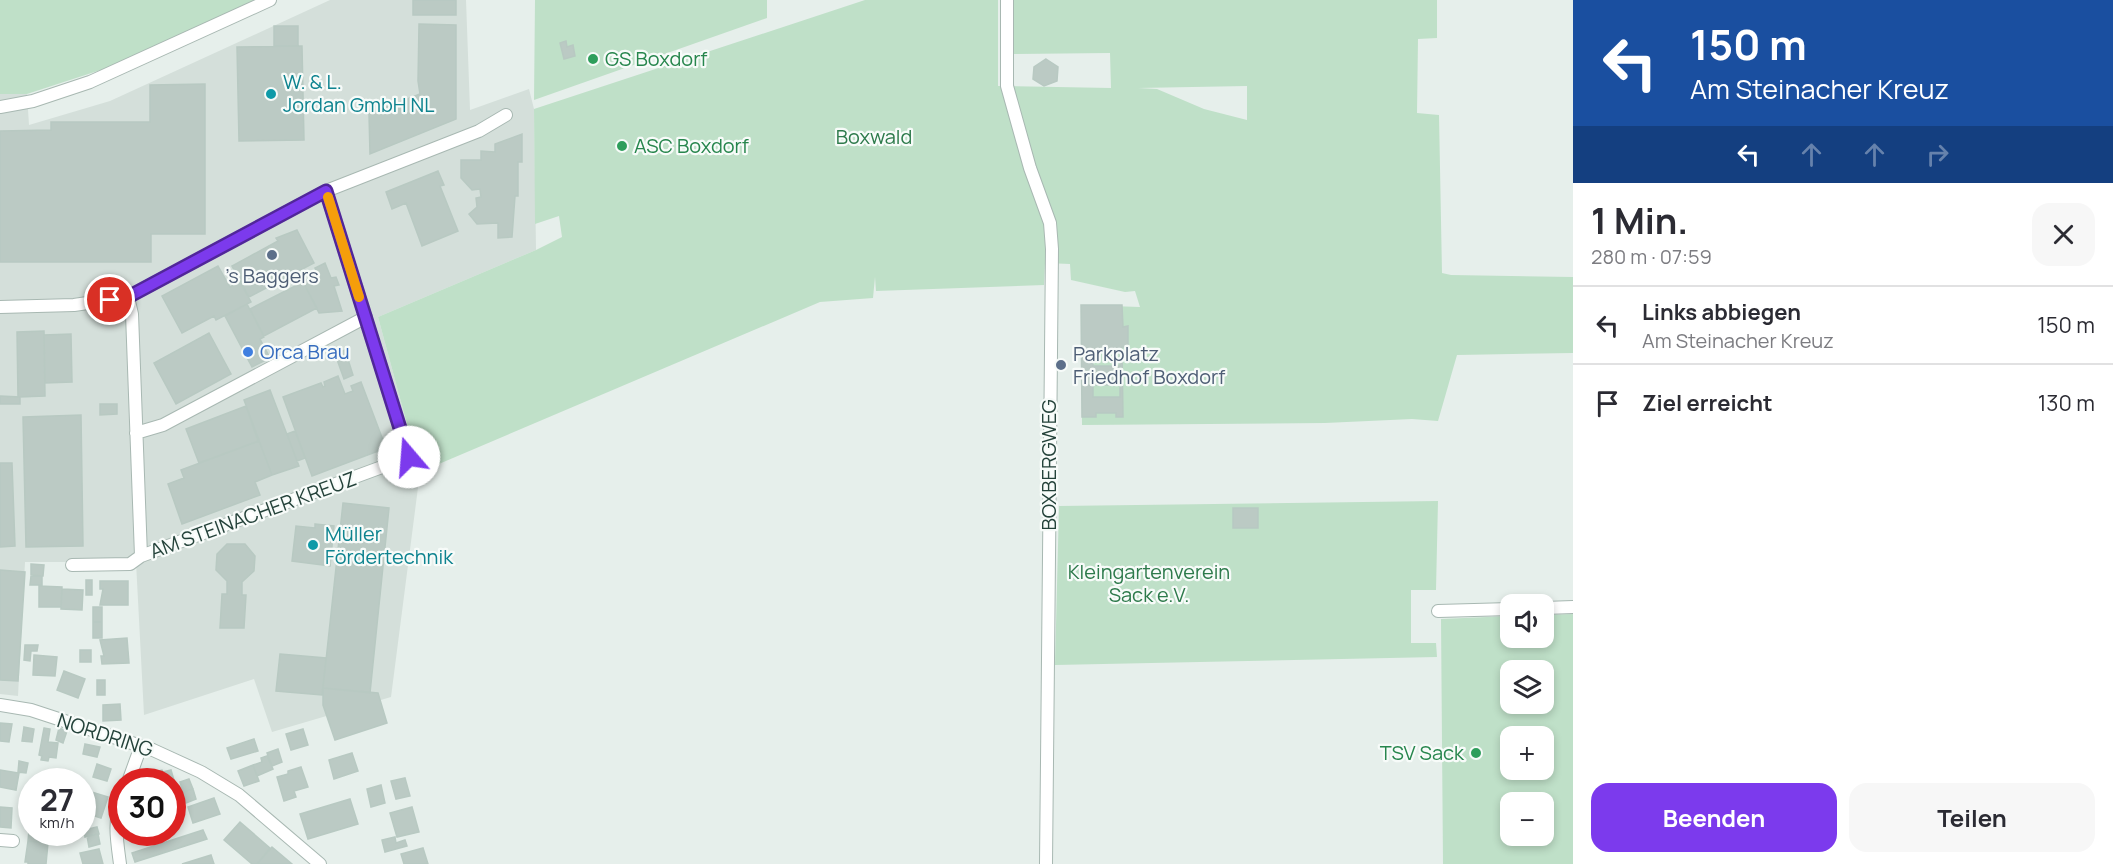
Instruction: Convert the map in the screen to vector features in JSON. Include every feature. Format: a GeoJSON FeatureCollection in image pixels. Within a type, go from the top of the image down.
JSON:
{"type":"FeatureCollection","features":[{"type":"Feature","properties":{"kind":"street"},"geometry":{"type":"LineString","coordinates":[[0,107],[33,101],[90,82],[270,0]]}},
{"type":"Feature","properties":{"kind":"street","name":"BOXBERGWEG"},"geometry":{"type":"LineString","coordinates":[[1007,0],[1007,86],[1030,168],[1050,223],[1052,249],[1046,864]]}},
{"type":"Feature","properties":{"kind":"street"},"geometry":{"type":"LineString","coordinates":[[0,307],[74,305],[128,297],[326,191],[479,130],[506,115]]}},
{"type":"Feature","properties":{"kind":"street","name":"AM STEINACHER KREUZ"},"geometry":{"type":"LineString","coordinates":[[128,297],[132,314],[141,556],[409,457],[326,191]]}},
{"type":"Feature","properties":{"kind":"street"},"geometry":{"type":"LineString","coordinates":[[136,433],[163,425],[366,317]]}},
{"type":"Feature","properties":{"kind":"street"},"geometry":{"type":"LineString","coordinates":[[72,565],[130,564],[141,556]]}},
{"type":"Feature","properties":{"kind":"street"},"geometry":{"type":"LineString","coordinates":[[1554,608],[1573,607]]}},
{"type":"Feature","properties":{"kind":"street"},"geometry":{"type":"LineString","coordinates":[[1438,611],[1500,609]]}},
{"type":"Feature","properties":{"kind":"street","name":"NORDRING"},"geometry":{"type":"LineString","coordinates":[[0,705],[31,710],[141,746],[201,772],[239,795],[320,864]]}},
{"type":"Feature","properties":{"kind":"street"},"geometry":{"type":"LineString","coordinates":[[133,768],[141,746]]}},
{"type":"Feature","properties":{"kind":"street"},"geometry":{"type":"LineString","coordinates":[[0,840],[13,841]]}},
{"type":"Feature","properties":{"kind":"street"},"geometry":{"type":"LineString","coordinates":[[117,846],[120,864]]}},
{"type":"Feature","properties":{"kind":"shaded area"},"geometry":{"type":"Polygon","coordinates":[[[330,0],[466,0],[470,110],[529,89],[534,109],[536,250],[378,317],[420,472],[391,697],[272,732],[254,679],[144,715],[136,562],[25,562],[18,696],[0,694],[0,94],[27,94],[29,125],[110,101],[330,0]]]}},
{"type":"Feature","properties":{"kind":"green space"},"geometry":{"type":"Polygon","coordinates":[[[0,0],[256,0],[116,65],[27,94],[0,94],[0,0]]]}},
{"type":"Feature","properties":{"kind":"green space","name":"GS Boxdorf"},"geometry":{"type":"Polygon","coordinates":[[[535,0],[767,0],[767,18],[534,100],[535,0]]]}},
{"type":"Feature","properties":{"kind":"green space","name":"Boxwald"},"geometry":{"type":"Polygon","coordinates":[[[865,0],[998,0],[998,86],[1111,88],[1110,53],[1013,54],[1013,0],[1437,0],[1437,38],[1418,39],[1417,113],[1439,115],[1442,273],[1573,277],[1573,353],[1457,355],[1438,421],[1412,419],[1325,423],[1082,425],[1081,305],[1140,307],[1135,291],[1125,292],[1071,280],[1070,264],[1045,263],[1044,285],[876,291],[875,277],[873,298],[820,302],[420,472],[378,317],[562,237],[559,216],[535,224],[534,109],[865,0]],[[1247,86],[1138,88],[1157,89],[1204,109],[1247,120],[1247,86]]]}},
{"type":"Feature","properties":{"kind":"green space","name":"Kleingartenverein Sack e.V."},"geometry":{"type":"Polygon","coordinates":[[[1438,501],[1436,590],[1411,590],[1411,643],[1436,643],[1437,657],[1055,665],[1059,506],[1438,501]]]}},
{"type":"Feature","properties":{"kind":"green space","name":"TSV Sack"},"geometry":{"type":"Polygon","coordinates":[[[1573,614],[1573,864],[1443,864],[1441,619],[1500,616],[1500,648],[1554,648],[1554,615],[1573,614]]]}},
{"type":"Feature","properties":{"kind":"building"},"geometry":{"type":"Polygon","coordinates":[[[413,0],[456,0],[456,15],[413,15],[413,0]]]}},
{"type":"Feature","properties":{"kind":"building"},"geometry":{"type":"Polygon","coordinates":[[[419,24],[456,25],[456,119],[370,154],[369,114],[420,94],[418,81],[419,24]]]}},
{"type":"Feature","properties":{"kind":"building"},"geometry":{"type":"Polygon","coordinates":[[[274,26],[298,26],[298,46],[274,46],[274,26]]]}},
{"type":"Feature","properties":{"kind":"building"},"geometry":{"type":"Polygon","coordinates":[[[566,41],[567,47],[573,45],[575,56],[564,59],[560,43],[566,41]]]}},
{"type":"Feature","properties":{"kind":"building","name":"W. & L. Jordan GmbH NL"},"geometry":{"type":"Polygon","coordinates":[[[302,46],[304,140],[239,141],[237,47],[302,46]]]}},
{"type":"Feature","properties":{"kind":"building"},"geometry":{"type":"Polygon","coordinates":[[[1046,59],[1058,67],[1057,81],[1044,86],[1033,79],[1034,67],[1046,59]]]}},
{"type":"Feature","properties":{"kind":"building"},"geometry":{"type":"Polygon","coordinates":[[[205,84],[205,234],[151,234],[151,262],[0,262],[0,131],[51,130],[51,122],[150,122],[150,85],[205,84]]]}},
{"type":"Feature","properties":{"kind":"building"},"geometry":{"type":"Polygon","coordinates":[[[522,134],[522,162],[518,162],[518,196],[515,196],[512,237],[498,238],[498,223],[477,224],[469,214],[477,207],[476,198],[481,197],[480,189],[472,190],[461,178],[461,160],[481,160],[481,151],[495,152],[495,144],[522,134]]]}},
{"type":"Feature","properties":{"kind":"building"},"geometry":{"type":"Polygon","coordinates":[[[438,171],[444,185],[440,186],[458,231],[422,246],[406,203],[392,209],[386,192],[438,171]]]}},
{"type":"Feature","properties":{"kind":"building"},"geometry":{"type":"Polygon","coordinates":[[[297,230],[314,263],[249,297],[232,266],[278,241],[276,238],[297,230]]]}},
{"type":"Feature","properties":{"kind":"building"},"geometry":{"type":"Polygon","coordinates":[[[325,263],[331,278],[336,277],[339,285],[334,286],[342,311],[319,313],[303,282],[318,273],[315,268],[325,263]]]}},
{"type":"Feature","properties":{"kind":"building"},"geometry":{"type":"Polygon","coordinates":[[[218,266],[230,287],[240,282],[251,302],[216,320],[214,316],[182,333],[162,296],[218,266]]]}},
{"type":"Feature","properties":{"kind":"building"},"geometry":{"type":"Polygon","coordinates":[[[303,282],[317,308],[264,336],[250,309],[303,282]]]}},
{"type":"Feature","properties":{"kind":"building"},"geometry":{"type":"Polygon","coordinates":[[[247,304],[264,337],[260,339],[270,358],[252,367],[225,316],[247,304]]]}},
{"type":"Feature","properties":{"kind":"building"},"geometry":{"type":"Polygon","coordinates":[[[1081,305],[1122,305],[1123,327],[1128,326],[1128,347],[1122,347],[1123,417],[1116,417],[1116,413],[1096,413],[1096,417],[1082,417],[1081,305]],[[1093,351],[1093,366],[1120,366],[1120,351],[1093,351]],[[1093,385],[1093,397],[1120,397],[1120,385],[1093,385]]]}},
{"type":"Feature","properties":{"kind":"building"},"geometry":{"type":"Polygon","coordinates":[[[44,331],[45,396],[18,397],[17,332],[44,331]]]}},
{"type":"Feature","properties":{"kind":"building"},"geometry":{"type":"Polygon","coordinates":[[[209,333],[231,374],[176,404],[154,363],[209,333]]]}},
{"type":"Feature","properties":{"kind":"building"},"geometry":{"type":"Polygon","coordinates":[[[71,334],[72,382],[45,383],[44,335],[71,334]]]}},
{"type":"Feature","properties":{"kind":"building"},"geometry":{"type":"Polygon","coordinates":[[[345,350],[353,375],[344,379],[335,354],[345,350]]]}},
{"type":"Feature","properties":{"kind":"building"},"geometry":{"type":"Polygon","coordinates":[[[338,376],[345,394],[353,391],[351,386],[361,382],[386,448],[312,476],[283,397],[321,383],[323,387],[324,382],[338,376]]]}},
{"type":"Feature","properties":{"kind":"building"},"geometry":{"type":"Polygon","coordinates":[[[270,390],[299,466],[272,475],[244,400],[270,390]]]}},
{"type":"Feature","properties":{"kind":"building"},"geometry":{"type":"Polygon","coordinates":[[[0,396],[20,397],[20,404],[0,404],[0,396]]]}},
{"type":"Feature","properties":{"kind":"building"},"geometry":{"type":"Polygon","coordinates":[[[100,404],[117,404],[117,414],[100,415],[100,404]]]}},
{"type":"Feature","properties":{"kind":"building"},"geometry":{"type":"Polygon","coordinates":[[[246,406],[258,441],[199,463],[186,429],[246,406]]]}},
{"type":"Feature","properties":{"kind":"building"},"geometry":{"type":"Polygon","coordinates":[[[81,415],[83,546],[26,547],[23,417],[81,415]]]}},
{"type":"Feature","properties":{"kind":"building"},"geometry":{"type":"Polygon","coordinates":[[[295,431],[305,458],[297,461],[287,434],[295,431]]]}},
{"type":"Feature","properties":{"kind":"building"},"geometry":{"type":"Polygon","coordinates":[[[259,441],[272,475],[255,482],[260,495],[182,524],[168,484],[184,478],[181,470],[259,441]]]}},
{"type":"Feature","properties":{"kind":"building"},"geometry":{"type":"Polygon","coordinates":[[[0,463],[12,463],[15,546],[0,547],[0,463]]]}},
{"type":"Feature","properties":{"kind":"building"},"geometry":{"type":"Polygon","coordinates":[[[343,503],[389,508],[370,693],[323,688],[343,503]]]}},
{"type":"Feature","properties":{"kind":"building"},"geometry":{"type":"Polygon","coordinates":[[[1233,508],[1258,508],[1258,528],[1233,528],[1233,508]]]}},
{"type":"Feature","properties":{"kind":"building","name":"Müller Fördertechnik"},"geometry":{"type":"Polygon","coordinates":[[[315,524],[334,526],[330,566],[292,561],[296,526],[315,528],[315,524]]]}},
{"type":"Feature","properties":{"kind":"building"},"geometry":{"type":"Polygon","coordinates":[[[227,544],[245,544],[255,556],[254,571],[242,582],[242,595],[246,595],[244,628],[220,628],[222,594],[227,594],[227,581],[216,570],[217,554],[227,544]]]}},
{"type":"Feature","properties":{"kind":"building"},"geometry":{"type":"Polygon","coordinates":[[[31,564],[44,565],[43,576],[31,575],[31,564]]]}},
{"type":"Feature","properties":{"kind":"building"},"geometry":{"type":"Polygon","coordinates":[[[0,570],[25,572],[18,681],[0,680],[0,570]]]}},
{"type":"Feature","properties":{"kind":"building"},"geometry":{"type":"Polygon","coordinates":[[[31,576],[42,576],[42,585],[30,585],[31,576]]]}},
{"type":"Feature","properties":{"kind":"building"},"geometry":{"type":"Polygon","coordinates":[[[86,580],[92,580],[92,595],[86,595],[86,580]]]}},
{"type":"Feature","properties":{"kind":"building"},"geometry":{"type":"Polygon","coordinates":[[[100,581],[128,581],[128,605],[100,605],[103,589],[100,589],[100,581]]]}},
{"type":"Feature","properties":{"kind":"building"},"geometry":{"type":"Polygon","coordinates":[[[39,586],[62,587],[61,607],[39,607],[39,586]]]}},
{"type":"Feature","properties":{"kind":"building"},"geometry":{"type":"Polygon","coordinates":[[[62,589],[83,590],[82,610],[61,609],[62,589]]]}},
{"type":"Feature","properties":{"kind":"building"},"geometry":{"type":"Polygon","coordinates":[[[93,607],[102,607],[102,622],[93,622],[93,607]]]}},
{"type":"Feature","properties":{"kind":"building"},"geometry":{"type":"Polygon","coordinates":[[[93,622],[102,622],[102,638],[93,638],[93,622]]]}},
{"type":"Feature","properties":{"kind":"building"},"geometry":{"type":"Polygon","coordinates":[[[127,638],[129,663],[102,664],[101,656],[104,656],[100,640],[127,638]]]}},
{"type":"Feature","properties":{"kind":"building"},"geometry":{"type":"Polygon","coordinates":[[[25,645],[38,645],[37,651],[31,651],[30,661],[24,660],[25,645]]]}},
{"type":"Feature","properties":{"kind":"building"},"geometry":{"type":"Polygon","coordinates":[[[80,650],[91,650],[91,662],[80,662],[80,650]]]}},
{"type":"Feature","properties":{"kind":"building"},"geometry":{"type":"Polygon","coordinates":[[[280,654],[326,658],[322,695],[276,691],[280,654]]]}},
{"type":"Feature","properties":{"kind":"building"},"geometry":{"type":"Polygon","coordinates":[[[34,655],[57,657],[55,676],[33,675],[34,655]]]}},
{"type":"Feature","properties":{"kind":"building"},"geometry":{"type":"Polygon","coordinates":[[[64,671],[85,679],[78,698],[57,690],[64,671]]]}},
{"type":"Feature","properties":{"kind":"building"},"geometry":{"type":"Polygon","coordinates":[[[97,680],[105,680],[105,695],[97,695],[97,680]]]}},
{"type":"Feature","properties":{"kind":"building"},"geometry":{"type":"Polygon","coordinates":[[[323,688],[378,693],[387,723],[335,740],[323,705],[323,688]]]}},
{"type":"Feature","properties":{"kind":"building"},"geometry":{"type":"Polygon","coordinates":[[[120,704],[121,720],[103,721],[103,705],[120,704]]]}},
{"type":"Feature","properties":{"kind":"building"},"geometry":{"type":"Polygon","coordinates":[[[0,723],[12,724],[9,742],[0,741],[0,723]]]}},
{"type":"Feature","properties":{"kind":"building"},"geometry":{"type":"Polygon","coordinates":[[[24,727],[34,729],[32,742],[22,741],[24,727]]]}},
{"type":"Feature","properties":{"kind":"building"},"geometry":{"type":"Polygon","coordinates":[[[44,728],[50,729],[48,742],[58,743],[56,758],[49,757],[48,761],[41,760],[42,756],[39,755],[44,728]]]}},
{"type":"Feature","properties":{"kind":"building"},"geometry":{"type":"Polygon","coordinates":[[[59,728],[67,731],[63,743],[56,740],[59,728]]]}},
{"type":"Feature","properties":{"kind":"building"},"geometry":{"type":"Polygon","coordinates":[[[303,729],[308,745],[291,750],[286,734],[303,729]]]}},
{"type":"Feature","properties":{"kind":"building"},"geometry":{"type":"Polygon","coordinates":[[[254,739],[258,751],[231,759],[227,748],[254,739]]]}},
{"type":"Feature","properties":{"kind":"building"},"geometry":{"type":"Polygon","coordinates":[[[85,744],[100,747],[97,757],[83,754],[85,744]]]}},
{"type":"Feature","properties":{"kind":"building"},"geometry":{"type":"Polygon","coordinates":[[[278,749],[282,762],[272,766],[267,753],[278,749]]]}},
{"type":"Feature","properties":{"kind":"building"},"geometry":{"type":"Polygon","coordinates":[[[352,753],[358,771],[334,779],[329,760],[352,753]]]}},
{"type":"Feature","properties":{"kind":"building"},"geometry":{"type":"Polygon","coordinates":[[[267,756],[273,769],[257,776],[253,765],[262,762],[261,758],[267,756]]]}},
{"type":"Feature","properties":{"kind":"building"},"geometry":{"type":"Polygon","coordinates":[[[19,761],[28,763],[27,768],[18,768],[19,761]]]}},
{"type":"Feature","properties":{"kind":"building"},"geometry":{"type":"Polygon","coordinates":[[[97,764],[108,768],[107,781],[96,778],[97,764]]]}},
{"type":"Feature","properties":{"kind":"building"},"geometry":{"type":"Polygon","coordinates":[[[253,765],[259,781],[244,786],[238,771],[253,765]]]}},
{"type":"Feature","properties":{"kind":"building"},"geometry":{"type":"Polygon","coordinates":[[[301,767],[308,787],[294,791],[296,797],[284,801],[277,777],[301,767]]]}},
{"type":"Feature","properties":{"kind":"building"},"geometry":{"type":"Polygon","coordinates":[[[0,770],[18,773],[16,790],[0,787],[0,770]]]}},
{"type":"Feature","properties":{"kind":"building"},"geometry":{"type":"Polygon","coordinates":[[[405,778],[410,796],[396,799],[391,781],[405,778]]]}},
{"type":"Feature","properties":{"kind":"building"},"geometry":{"type":"Polygon","coordinates":[[[189,779],[193,789],[186,791],[186,780],[189,779]]]}},
{"type":"Feature","properties":{"kind":"building"},"geometry":{"type":"Polygon","coordinates":[[[381,785],[385,803],[371,807],[367,789],[381,785]]]}},
{"type":"Feature","properties":{"kind":"building"},"geometry":{"type":"Polygon","coordinates":[[[193,789],[196,799],[186,803],[186,791],[193,789]]]}},
{"type":"Feature","properties":{"kind":"building"},"geometry":{"type":"Polygon","coordinates":[[[96,793],[108,797],[101,818],[96,816],[96,793]]]}},
{"type":"Feature","properties":{"kind":"building"},"geometry":{"type":"Polygon","coordinates":[[[214,798],[220,814],[193,823],[188,807],[214,798]]]}},
{"type":"Feature","properties":{"kind":"building"},"geometry":{"type":"Polygon","coordinates":[[[350,799],[358,824],[308,839],[300,814],[350,799]]]}},
{"type":"Feature","properties":{"kind":"building"},"geometry":{"type":"Polygon","coordinates":[[[0,807],[12,808],[11,828],[0,827],[0,807]]]}},
{"type":"Feature","properties":{"kind":"building"},"geometry":{"type":"Polygon","coordinates":[[[412,807],[419,832],[397,837],[390,813],[412,807]]]}},
{"type":"Feature","properties":{"kind":"building"},"geometry":{"type":"Polygon","coordinates":[[[240,822],[270,848],[257,864],[252,864],[224,840],[240,822]]]}},
{"type":"Feature","properties":{"kind":"building"},"geometry":{"type":"Polygon","coordinates":[[[203,830],[207,839],[186,846],[186,836],[203,830]]]}},
{"type":"Feature","properties":{"kind":"building"},"geometry":{"type":"Polygon","coordinates":[[[96,834],[98,834],[100,844],[96,845],[96,834]]]}},
{"type":"Feature","properties":{"kind":"building"},"geometry":{"type":"Polygon","coordinates":[[[395,837],[396,843],[405,840],[407,846],[385,852],[382,840],[395,837]]]}},
{"type":"Feature","properties":{"kind":"building"},"geometry":{"type":"Polygon","coordinates":[[[27,846],[48,846],[46,864],[25,862],[27,846]]]}},
{"type":"Feature","properties":{"kind":"building"},"geometry":{"type":"Polygon","coordinates":[[[154,846],[185,846],[135,862],[132,853],[154,846]]]}},
{"type":"Feature","properties":{"kind":"building"},"geometry":{"type":"Polygon","coordinates":[[[272,847],[292,864],[257,864],[272,847]]]}},
{"type":"Feature","properties":{"kind":"building"},"geometry":{"type":"Polygon","coordinates":[[[423,848],[428,864],[404,864],[401,854],[423,848]]]}},
{"type":"Feature","properties":{"kind":"building"},"geometry":{"type":"Polygon","coordinates":[[[99,849],[103,864],[83,864],[80,853],[99,849]]]}},
{"type":"Feature","properties":{"kind":"building"},"geometry":{"type":"Polygon","coordinates":[[[211,855],[214,864],[182,864],[211,855]]]}},
{"type":"Feature","properties":{"kind":"slow traffic"},"geometry":{"type":"LineString","coordinates":[[328,197],[359,297]]}},
{"type":"Feature","properties":{"kind":"place","name":"GS Boxdorf"},"geometry":{"type":"Point","coordinates":[593,59]}},
{"type":"Feature","properties":{"kind":"place","name":"W. & L. Jordan GmbH NL"},"geometry":{"type":"Point","coordinates":[271,94]}},
{"type":"Feature","properties":{"kind":"place","name":"ASC Boxdorf"},"geometry":{"type":"Point","coordinates":[622,146]}},
{"type":"Feature","properties":{"kind":"place","name":"'s Baggers"},"geometry":{"type":"Point","coordinates":[272,255]}},
{"type":"Feature","properties":{"kind":"place","name":"Orca Brau"},"geometry":{"type":"Point","coordinates":[248,352]}},
{"type":"Feature","properties":{"kind":"place","name":"Parkplatz Friedhof Boxdorf"},"geometry":{"type":"Point","coordinates":[1061,365]}},
{"type":"Feature","properties":{"kind":"place","name":"Müller Fördertechnik"},"geometry":{"type":"Point","coordinates":[313,545]}},
{"type":"Feature","properties":{"kind":"place","name":"TSV Sack"},"geometry":{"type":"Point","coordinates":[1476,753]}},
{"type":"Feature","properties":{"kind":"route"},"geometry":{"type":"LineString","coordinates":[[110,300],[128,297],[326,191],[409,457]]}}]}
